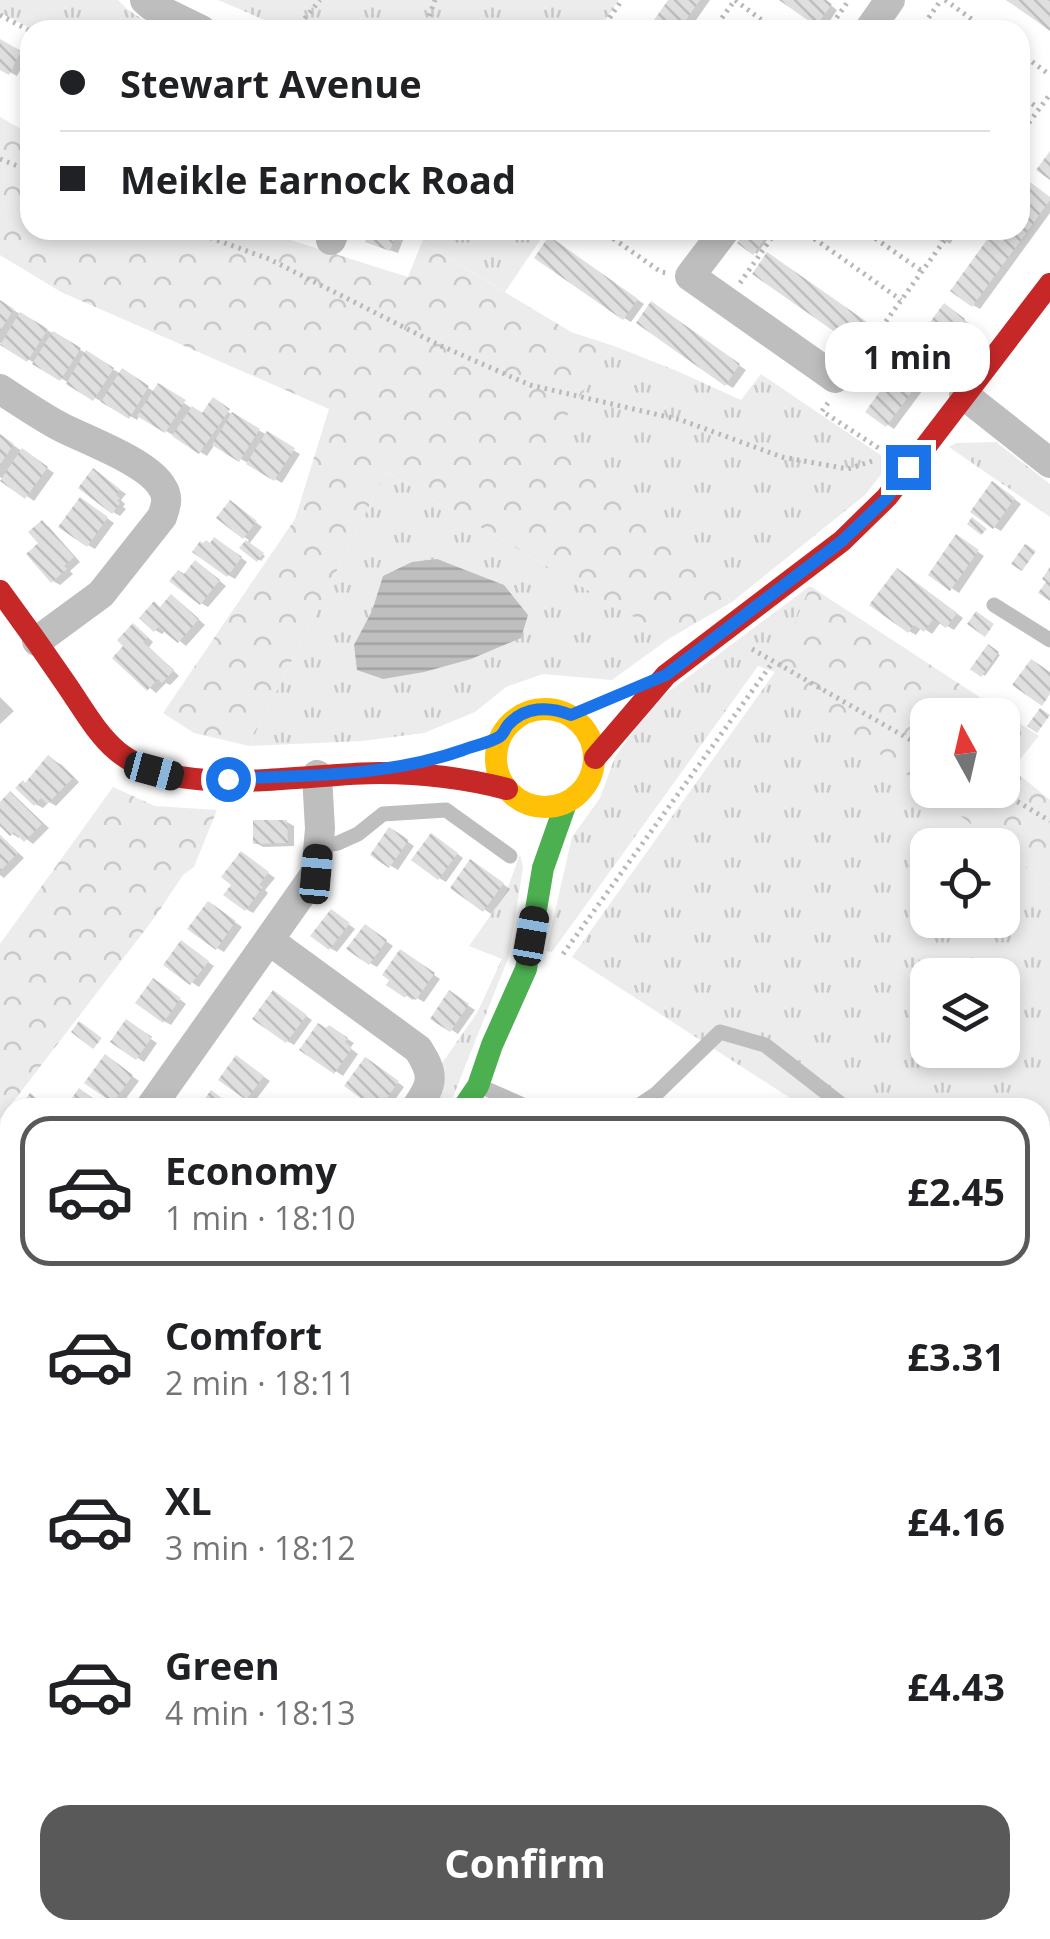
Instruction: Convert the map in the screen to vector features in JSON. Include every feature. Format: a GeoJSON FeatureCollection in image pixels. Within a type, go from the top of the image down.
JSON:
{"type":"FeatureCollection","features":[{"type":"Feature","properties":{"kind":"street"},"geometry":{"type":"LineString","coordinates":[[145,0],[180,20]]}},
{"type":"Feature","properties":{"kind":"street"},"geometry":{"type":"LineString","coordinates":[[717,240],[690,276],[843,373]]}},
{"type":"Feature","properties":{"kind":"street"},"geometry":{"type":"LineString","coordinates":[[595,758],[666,675],[842,541],[887,498],[1050,284]]}},
{"type":"Feature","properties":{"kind":"street"},"geometry":{"type":"LineString","coordinates":[[0,389],[57,425],[140,467],[157,480],[167,497],[162,516],[101,594],[38,642]]}},
{"type":"Feature","properties":{"kind":"street"},"geometry":{"type":"LineString","coordinates":[[964,395],[1050,463]]}},
{"type":"Feature","properties":{"kind":"street"},"geometry":{"type":"LineString","coordinates":[[0,592],[99,731],[123,755],[154,771],[188,780],[363,772],[437,776],[476,780],[513,794],[534,806],[550,807],[566,803],[581,792],[592,776],[592,741],[579,712],[531,710],[492,739],[499,776],[513,794],[543,868]]}},
{"type":"Feature","properties":{"kind":"street"},"geometry":{"type":"LineString","coordinates":[[618,695],[666,675]]}},
{"type":"Feature","properties":{"kind":"street"},"geometry":{"type":"LineString","coordinates":[[363,772],[448,755]]}},
{"type":"Feature","properties":{"kind":"street"},"geometry":{"type":"LineString","coordinates":[[157,1098],[316,874],[317,775]]}},
{"type":"Feature","properties":{"kind":"street"},"geometry":{"type":"LineString","coordinates":[[470,1098],[526,970],[543,868],[566,803]]}},
{"type":"Feature","properties":{"kind":"street"},"geometry":{"type":"LineString","coordinates":[[270,941],[418,1049],[431,1072],[423,1098]]}},
{"type":"Feature","properties":{"kind":"lane"},"geometry":{"type":"LineString","coordinates":[[994,605],[1050,640]]}},
{"type":"Feature","properties":{"kind":"lane"},"geometry":{"type":"LineString","coordinates":[[318,846],[358,834],[384,814],[446,810],[510,856]]}},
{"type":"Feature","properties":{"kind":"lane"},"geometry":{"type":"LineString","coordinates":[[650,1098],[720,1032],[765,1045],[833,1098]]}},
{"type":"Feature","properties":{"kind":"lane"},"geometry":{"type":"LineString","coordinates":[[478,1086],[506,1098]]}},
{"type":"Feature","properties":{"kind":"path"},"geometry":{"type":"LineString","coordinates":[[303,20],[320,0]]}},
{"type":"Feature","properties":{"kind":"path"},"geometry":{"type":"LineString","coordinates":[[720,20],[735,0],[762,20]]}},
{"type":"Feature","properties":{"kind":"path"},"geometry":{"type":"LineString","coordinates":[[943,0],[972,20]]}},
{"type":"Feature","properties":{"kind":"path"},"geometry":{"type":"LineString","coordinates":[[1030,121],[1050,94]]}},
{"type":"Feature","properties":{"kind":"path"},"geometry":{"type":"LineString","coordinates":[[1030,103],[1039,109]]}},
{"type":"Feature","properties":{"kind":"path"},"geometry":{"type":"LineString","coordinates":[[218,240],[270,258],[439,345],[530,385],[680,420],[782,457],[848,469],[889,455],[852,432]]}},
{"type":"Feature","properties":{"kind":"path"},"geometry":{"type":"LineString","coordinates":[[615,240],[661,272],[690,276]]}},
{"type":"Feature","properties":{"kind":"path"},"geometry":{"type":"LineString","coordinates":[[726,302],[770,240]]}},
{"type":"Feature","properties":{"kind":"path"},"geometry":{"type":"LineString","coordinates":[[816,240],[901,300]]}},
{"type":"Feature","properties":{"kind":"path"},"geometry":{"type":"LineString","coordinates":[[877,240],[922,272]]}},
{"type":"Feature","properties":{"kind":"path"},"geometry":{"type":"LineString","coordinates":[[843,373],[945,240]]}},
{"type":"Feature","properties":{"kind":"path"},"geometry":{"type":"LineString","coordinates":[[724,631],[910,740]]}},
{"type":"Feature","properties":{"kind":"path"},"geometry":{"type":"LineString","coordinates":[[555,966],[773,662]]}},
{"type":"Feature","properties":{"kind":"path"},"geometry":{"type":"LineString","coordinates":[[1020,803],[1050,821]]}},
{"type":"Feature","properties":{"kind":"green space"},"geometry":{"type":"Polygon","coordinates":[[[0,0],[118,0],[143,20],[20,23],[0,13],[0,0]]]}},
{"type":"Feature","properties":{"kind":"green space"},"geometry":{"type":"Polygon","coordinates":[[[218,0],[619,0],[605,20],[265,20],[218,0]]]}},
{"type":"Feature","properties":{"kind":"green space"},"geometry":{"type":"Polygon","coordinates":[[[0,117],[20,128],[20,240],[291,240],[408,277],[422,242],[571,332],[614,346],[556,432],[732,602],[670,638],[386,472],[249,746],[194,733],[163,713],[295,519],[329,409],[61,292],[0,255],[0,117]]]}},
{"type":"Feature","properties":{"kind":"green space"},"geometry":{"type":"Polygon","coordinates":[[[423,240],[540,240],[505,292],[423,240]]]}},
{"type":"Feature","properties":{"kind":"green space"},"geometry":{"type":"Polygon","coordinates":[[[614,346],[741,400],[761,374],[891,462],[865,495],[732,602],[555,432],[614,346]]]}},
{"type":"Feature","properties":{"kind":"green space"},"geometry":{"type":"Polygon","coordinates":[[[996,442],[1050,484],[1050,517],[949,447],[956,443],[996,442]]]}},
{"type":"Feature","properties":{"kind":"green space"},"geometry":{"type":"Polygon","coordinates":[[[386,472],[670,638],[612,680],[543,674],[506,687],[475,712],[424,733],[362,741],[249,746],[386,472]]]}},
{"type":"Feature","properties":{"kind":"green space"},"geometry":{"type":"Polygon","coordinates":[[[810,586],[776,673],[910,777],[910,808],[950,808],[976,828],[910,828],[910,938],[1020,938],[1020,861],[1050,885],[1050,1098],[790,1098],[572,957],[775,672],[758,666],[552,952],[546,951],[572,837],[600,798],[615,757],[652,704],[810,586]]]}},
{"type":"Feature","properties":{"kind":"green space"},"geometry":{"type":"Polygon","coordinates":[[[810,586],[981,698],[910,698],[910,777],[775,673],[810,586]]]}},
{"type":"Feature","properties":{"kind":"green space"},"geometry":{"type":"Polygon","coordinates":[[[1020,724],[1039,736],[1020,759],[1020,724]]]}},
{"type":"Feature","properties":{"kind":"green space"},"geometry":{"type":"Polygon","coordinates":[[[1020,776],[1050,800],[1050,885],[1020,861],[1020,828],[976,828],[950,808],[1020,808],[1020,776]]]}},
{"type":"Feature","properties":{"kind":"green space"},"geometry":{"type":"Polygon","coordinates":[[[113,787],[155,806],[217,810],[194,867],[183,875],[16,1098],[0,1098],[0,944],[113,787]]]}},
{"type":"Feature","properties":{"kind":"green space"},"geometry":{"type":"Polygon","coordinates":[[[520,854],[523,867],[509,956],[453,1098],[428,1098],[440,1066],[477,1013],[502,959],[469,946],[506,893],[520,854]]]}},
{"type":"Feature","properties":{"kind":"shaded area"},"geometry":{"type":"Polygon","coordinates":[[[437,559],[504,585],[528,615],[521,638],[471,659],[424,672],[383,679],[357,670],[354,645],[372,611],[383,576],[412,562],[437,559]]]}},
{"type":"Feature","properties":{"kind":"building"},"geometry":{"type":"Polygon","coordinates":[[[668,0],[700,0],[686,20],[654,20],[668,0]]]}},
{"type":"Feature","properties":{"kind":"building"},"geometry":{"type":"Polygon","coordinates":[[[779,0],[826,0],[832,4],[820,20],[807,20],[779,0]]]}},
{"type":"Feature","properties":{"kind":"building"},"geometry":{"type":"Polygon","coordinates":[[[1006,0],[1050,0],[1050,31],[1032,18],[1006,0]]]}},
{"type":"Feature","properties":{"kind":"building"},"geometry":{"type":"Polygon","coordinates":[[[0,39],[20,53],[9,75],[0,70],[0,39]]]}},
{"type":"Feature","properties":{"kind":"building"},"geometry":{"type":"Polygon","coordinates":[[[1050,151],[1050,180],[1036,170],[1050,151]]]}},
{"type":"Feature","properties":{"kind":"building"},"geometry":{"type":"Polygon","coordinates":[[[1030,182],[1050,200],[1030,227],[1030,182]]]}},
{"type":"Feature","properties":{"kind":"building"},"geometry":{"type":"Polygon","coordinates":[[[366,240],[394,240],[390,251],[366,240]]]}},
{"type":"Feature","properties":{"kind":"building"},"geometry":{"type":"Polygon","coordinates":[[[546,240],[555,240],[638,299],[623,320],[534,258],[546,240]]]}},
{"type":"Feature","properties":{"kind":"building"},"geometry":{"type":"Polygon","coordinates":[[[739,240],[764,240],[753,255],[737,243],[739,240]]]}},
{"type":"Feature","properties":{"kind":"building"},"geometry":{"type":"Polygon","coordinates":[[[987,240],[1021,240],[972,307],[950,291],[987,240]]]}},
{"type":"Feature","properties":{"kind":"building"},"geometry":{"type":"Polygon","coordinates":[[[767,252],[877,329],[862,351],[752,274],[767,252]]]}},
{"type":"Feature","properties":{"kind":"building"},"geometry":{"type":"Polygon","coordinates":[[[0,300],[14,309],[0,331],[0,300]]]}},
{"type":"Feature","properties":{"kind":"building"},"geometry":{"type":"Polygon","coordinates":[[[651,301],[740,364],[725,386],[636,323],[651,301]]]}},
{"type":"Feature","properties":{"kind":"building"},"geometry":{"type":"Polygon","coordinates":[[[944,303],[965,319],[886,427],[865,412],[944,303]]]}},
{"type":"Feature","properties":{"kind":"building"},"geometry":{"type":"Polygon","coordinates":[[[20,312],[48,329],[27,362],[0,345],[20,312]]]}},
{"type":"Feature","properties":{"kind":"building"},"geometry":{"type":"Polygon","coordinates":[[[53,331],[81,348],[60,381],[32,364],[53,331]]]}},
{"type":"Feature","properties":{"kind":"building"},"geometry":{"type":"Polygon","coordinates":[[[86,350],[114,368],[93,401],[66,384],[86,350]]]}},
{"type":"Feature","properties":{"kind":"building"},"geometry":{"type":"Polygon","coordinates":[[[122,368],[149,386],[129,419],[101,402],[122,368]]]}},
{"type":"Feature","properties":{"kind":"building"},"geometry":{"type":"Polygon","coordinates":[[[158,383],[186,400],[165,433],[137,416],[158,383]]]}},
{"type":"Feature","properties":{"kind":"building"},"geometry":{"type":"Polygon","coordinates":[[[213,397],[230,409],[199,454],[172,436],[192,406],[202,413],[213,397]]]}},
{"type":"Feature","properties":{"kind":"building"},"geometry":{"type":"Polygon","coordinates":[[[232,412],[260,429],[239,462],[212,445],[232,412]]]}},
{"type":"Feature","properties":{"kind":"building"},"geometry":{"type":"Polygon","coordinates":[[[267,431],[295,448],[274,481],[246,464],[267,431]]]}},
{"type":"Feature","properties":{"kind":"building"},"geometry":{"type":"Polygon","coordinates":[[[0,434],[14,444],[0,465],[0,434]]]}},
{"type":"Feature","properties":{"kind":"building"},"geometry":{"type":"Polygon","coordinates":[[[22,448],[48,467],[25,499],[0,481],[22,448]]]}},
{"type":"Feature","properties":{"kind":"building"},"geometry":{"type":"Polygon","coordinates":[[[93,468],[120,489],[116,495],[120,503],[112,514],[78,488],[93,468]]]}},
{"type":"Feature","properties":{"kind":"building"},"geometry":{"type":"Polygon","coordinates":[[[992,481],[1015,498],[993,529],[970,512],[992,481]]]}},
{"type":"Feature","properties":{"kind":"building"},"geometry":{"type":"Polygon","coordinates":[[[80,497],[108,517],[87,547],[58,527],[80,497]]]}},
{"type":"Feature","properties":{"kind":"building"},"geometry":{"type":"Polygon","coordinates":[[[230,500],[257,521],[243,539],[216,518],[230,500]]]}},
{"type":"Feature","properties":{"kind":"building"},"geometry":{"type":"Polygon","coordinates":[[[972,517],[987,529],[981,535],[967,524],[972,517]]]}},
{"type":"Feature","properties":{"kind":"building"},"geometry":{"type":"Polygon","coordinates":[[[42,520],[74,557],[51,583],[26,554],[38,543],[28,532],[42,520]]]}},
{"type":"Feature","properties":{"kind":"building"},"geometry":{"type":"Polygon","coordinates":[[[956,534],[979,550],[950,591],[928,575],[956,534]]]}},
{"type":"Feature","properties":{"kind":"building"},"geometry":{"type":"Polygon","coordinates":[[[214,537],[242,557],[227,577],[192,552],[200,541],[210,543],[214,537]]]}},
{"type":"Feature","properties":{"kind":"building"},"geometry":{"type":"Polygon","coordinates":[[[246,540],[264,553],[257,562],[239,548],[246,540]]]}},
{"type":"Feature","properties":{"kind":"building"},"geometry":{"type":"Polygon","coordinates":[[[1025,544],[1036,551],[1022,571],[1011,564],[1025,544]]]}},
{"type":"Feature","properties":{"kind":"building"},"geometry":{"type":"Polygon","coordinates":[[[195,560],[220,580],[200,605],[169,581],[178,570],[184,574],[195,560]]]}},
{"type":"Feature","properties":{"kind":"building"},"geometry":{"type":"Polygon","coordinates":[[[1050,567],[1050,601],[1038,593],[1050,567]]]}},
{"type":"Feature","properties":{"kind":"building"},"geometry":{"type":"Polygon","coordinates":[[[897,568],[957,613],[946,628],[933,619],[924,632],[914,625],[908,633],[869,605],[897,568]]]}},
{"type":"Feature","properties":{"kind":"building"},"geometry":{"type":"Polygon","coordinates":[[[171,594],[199,619],[178,643],[158,627],[154,632],[139,618],[154,601],[160,607],[171,594]]]}},
{"type":"Feature","properties":{"kind":"building"},"geometry":{"type":"Polygon","coordinates":[[[976,611],[994,624],[985,637],[967,624],[976,611]]]}},
{"type":"Feature","properties":{"kind":"building"},"geometry":{"type":"Polygon","coordinates":[[[133,623],[148,637],[143,642],[174,670],[147,691],[112,658],[123,646],[117,640],[133,623]]]}},
{"type":"Feature","properties":{"kind":"building"},"geometry":{"type":"Polygon","coordinates":[[[988,644],[999,652],[981,677],[970,669],[988,644]]]}},
{"type":"Feature","properties":{"kind":"building"},"geometry":{"type":"Polygon","coordinates":[[[1031,659],[1050,672],[1050,694],[1042,706],[1012,685],[1031,659]]]}},
{"type":"Feature","properties":{"kind":"building"},"geometry":{"type":"Polygon","coordinates":[[[1040,708],[1050,715],[1037,733],[1027,726],[1040,708]]]}},
{"type":"Feature","properties":{"kind":"building"},"geometry":{"type":"Polygon","coordinates":[[[48,755],[74,777],[47,804],[41,798],[34,806],[15,788],[23,780],[25,783],[48,755]]]}},
{"type":"Feature","properties":{"kind":"building"},"geometry":{"type":"Polygon","coordinates":[[[10,791],[43,823],[24,842],[0,826],[0,802],[10,791]]]}},
{"type":"Feature","properties":{"kind":"building"},"geometry":{"type":"Polygon","coordinates":[[[253,820],[287,820],[288,843],[253,844],[253,820]]]}},
{"type":"Feature","properties":{"kind":"building"},"geometry":{"type":"Polygon","coordinates":[[[389,827],[409,840],[389,868],[370,855],[389,827]]]}},
{"type":"Feature","properties":{"kind":"building"},"geometry":{"type":"Polygon","coordinates":[[[431,833],[458,853],[438,880],[411,860],[431,833]]]}},
{"type":"Feature","properties":{"kind":"building"},"geometry":{"type":"Polygon","coordinates":[[[0,835],[18,853],[0,871],[0,835]]]}},
{"type":"Feature","properties":{"kind":"building"},"geometry":{"type":"Polygon","coordinates":[[[241,851],[269,872],[245,911],[223,895],[231,885],[221,877],[241,851]]]}},
{"type":"Feature","properties":{"kind":"building"},"geometry":{"type":"Polygon","coordinates":[[[470,859],[504,883],[483,912],[450,888],[470,859]]]}},
{"type":"Feature","properties":{"kind":"building"},"geometry":{"type":"Polygon","coordinates":[[[208,901],[236,921],[216,950],[187,929],[208,901]]]}},
{"type":"Feature","properties":{"kind":"building"},"geometry":{"type":"Polygon","coordinates":[[[331,909],[350,923],[329,950],[310,936],[331,909]]]}},
{"type":"Feature","properties":{"kind":"building"},"geometry":{"type":"Polygon","coordinates":[[[365,924],[387,940],[369,965],[346,949],[365,924]]]}},
{"type":"Feature","properties":{"kind":"building"},"geometry":{"type":"Polygon","coordinates":[[[181,940],[209,961],[190,985],[163,965],[181,940]]]}},
{"type":"Feature","properties":{"kind":"building"},"geometry":{"type":"Polygon","coordinates":[[[400,949],[435,973],[416,1000],[407,994],[405,998],[386,985],[389,980],[382,975],[400,949]]]}},
{"type":"Feature","properties":{"kind":"building"},"geometry":{"type":"Polygon","coordinates":[[[153,978],[181,998],[163,1023],[135,1003],[153,978]]]}},
{"type":"Feature","properties":{"kind":"building"},"geometry":{"type":"Polygon","coordinates":[[[273,990],[307,1015],[286,1043],[252,1019],[273,990]]]}},
{"type":"Feature","properties":{"kind":"building"},"geometry":{"type":"Polygon","coordinates":[[[449,990],[469,1004],[450,1032],[430,1019],[449,990]]]}},
{"type":"Feature","properties":{"kind":"building"},"geometry":{"type":"Polygon","coordinates":[[[126,1019],[152,1037],[136,1060],[110,1042],[126,1019]]]}},
{"type":"Feature","properties":{"kind":"building"},"geometry":{"type":"Polygon","coordinates":[[[79,1021],[102,1038],[93,1049],[71,1032],[79,1021]]]}},
{"type":"Feature","properties":{"kind":"building"},"geometry":{"type":"Polygon","coordinates":[[[318,1023],[326,1028],[329,1025],[348,1038],[345,1042],[352,1048],[334,1074],[299,1050],[318,1023]]]}},
{"type":"Feature","properties":{"kind":"building"},"geometry":{"type":"Polygon","coordinates":[[[105,1054],[133,1075],[117,1098],[106,1098],[84,1083],[105,1054]]]}},
{"type":"Feature","properties":{"kind":"building"},"geometry":{"type":"Polygon","coordinates":[[[236,1055],[264,1076],[248,1098],[218,1080],[236,1055]]]}},
{"type":"Feature","properties":{"kind":"building"},"geometry":{"type":"Polygon","coordinates":[[[365,1057],[399,1081],[387,1098],[360,1098],[344,1086],[365,1057]]]}},
{"type":"Feature","properties":{"kind":"building"},"geometry":{"type":"Polygon","coordinates":[[[79,1088],[92,1098],[72,1098],[79,1088]]]}},
{"type":"Feature","properties":{"kind":"building"},"geometry":{"type":"Polygon","coordinates":[[[211,1090],[222,1098],[205,1098],[211,1090]]]}},
{"type":"Feature","properties":{"kind":"traffic: fast"},"geometry":{"type":"LineString","coordinates":[[470,1098],[526,969],[543,868],[566,803]]}},
{"type":"Feature","properties":{"kind":"traffic: slow"},"geometry":{"type":"LineString","coordinates":[[545,709],[564,712],[580,723],[591,739],[594,758],[591,777],[580,793],[564,804],[545,807],[526,804],[510,793],[499,777],[496,758],[499,739],[510,723],[526,712],[545,709]]}},
{"type":"Feature","properties":{"kind":"traffic: jam"},"geometry":{"type":"LineString","coordinates":[[595,758],[666,675],[842,541],[887,497],[1050,284]]}},
{"type":"Feature","properties":{"kind":"traffic: jam"},"geometry":{"type":"LineString","coordinates":[[0,591],[102,736],[142,766],[173,776],[207,780],[395,773],[459,779],[507,789]]}},
{"type":"Feature","properties":{"kind":"route"},"geometry":{"type":"LineString","coordinates":[[228,779],[363,772],[448,755],[500,736],[518,716],[531,710],[544,708],[571,715],[666,675],[842,541],[887,498],[908,467]]}}]}
